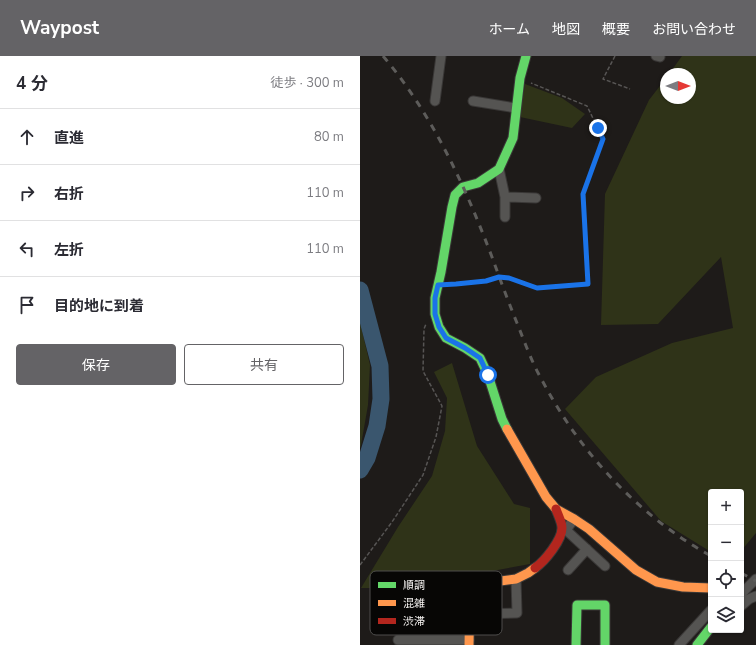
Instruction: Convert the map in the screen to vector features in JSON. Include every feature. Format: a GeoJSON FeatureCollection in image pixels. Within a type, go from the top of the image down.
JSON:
{"type":"FeatureCollection","features":[{"type":"Feature","properties":{"kind":"street"},"geometry":{"type":"LineString","coordinates":[[435,101],[442,56]]}},
{"type":"Feature","properties":{"kind":"street"},"geometry":{"type":"LineString","coordinates":[[526,56],[520,78],[513,138],[499,169],[478,183],[463,186],[455,195],[435,298],[435,314],[439,327],[446,338],[480,358],[488,375],[502,419],[546,497],[556,509],[564,528],[605,566]]}},
{"type":"Feature","properties":{"kind":"street"},"geometry":{"type":"LineString","coordinates":[[473,101],[516,108]]}},
{"type":"Feature","properties":{"kind":"street"},"geometry":{"type":"LineString","coordinates":[[499,169],[505,196],[504,217]]}},
{"type":"Feature","properties":{"kind":"street"},"geometry":{"type":"LineString","coordinates":[[505,196],[536,198]]}},
{"type":"Feature","properties":{"kind":"street"},"geometry":{"type":"LineString","coordinates":[[556,509],[589,529],[636,570],[657,582],[683,587],[708,588]]}},
{"type":"Feature","properties":{"kind":"street"},"geometry":{"type":"LineString","coordinates":[[502,581],[516,579],[528,573],[540,564],[552,549],[564,528],[574,519]]}},
{"type":"Feature","properties":{"kind":"street"},"geometry":{"type":"LineString","coordinates":[[568,570],[587,549]]}},
{"type":"Feature","properties":{"kind":"street"},"geometry":{"type":"LineString","coordinates":[[502,613],[517,613],[516,579]]}},
{"type":"Feature","properties":{"kind":"street"},"geometry":{"type":"LineString","coordinates":[[744,590],[756,579]]}},
{"type":"Feature","properties":{"kind":"street"},"geometry":{"type":"LineString","coordinates":[[744,603],[756,596]]}},
{"type":"Feature","properties":{"kind":"street"},"geometry":{"type":"LineString","coordinates":[[576,645],[577,605],[605,605],[605,645]]}},
{"type":"Feature","properties":{"kind":"street"},"geometry":{"type":"LineString","coordinates":[[679,645],[708,613]]}},
{"type":"Feature","properties":{"kind":"street"},"geometry":{"type":"LineString","coordinates":[[697,645],[708,631]]}},
{"type":"Feature","properties":{"kind":"street"},"geometry":{"type":"LineString","coordinates":[[398,640],[410,643],[469,643]]}},
{"type":"Feature","properties":{"kind":"path"},"geometry":{"type":"LineString","coordinates":[[616,56],[604,79],[630,89]]}},
{"type":"Feature","properties":{"kind":"path"},"geometry":{"type":"LineString","coordinates":[[438,285],[486,281],[499,277],[509,278],[537,288],[588,284],[583,194],[603,139],[587,106],[520,78]]}},
{"type":"Feature","properties":{"kind":"path"},"geometry":{"type":"LineString","coordinates":[[360,565],[392,522],[423,475],[436,437],[442,406],[423,371],[424,329],[426,323]]}},
{"type":"Feature","properties":{"kind":"green space"},"geometry":{"type":"Polygon","coordinates":[[[682,56],[756,56],[756,533],[744,547],[744,489],[708,489],[708,550],[661,521],[565,409],[596,377],[672,343],[733,328],[721,257],[658,324],[601,325],[605,194],[649,100],[660,86],[660,104],[696,104],[696,68],[673,68],[682,56]]]}},
{"type":"Feature","properties":{"kind":"green space"},"geometry":{"type":"Polygon","coordinates":[[[525,84],[562,98],[585,114],[572,128],[520,117],[525,84]]]}},
{"type":"Feature","properties":{"kind":"green space"},"geometry":{"type":"Polygon","coordinates":[[[360,322],[370,365],[368,405],[360,448],[360,322]]]}},
{"type":"Feature","properties":{"kind":"green space"},"geometry":{"type":"Polygon","coordinates":[[[452,363],[477,446],[514,504],[530,508],[530,564],[492,571],[371,571],[432,476],[445,431],[447,398],[434,372],[452,363]]]}},
{"type":"Feature","properties":{"kind":"green space"},"geometry":{"type":"Polygon","coordinates":[[[370,573],[370,588],[361,588],[370,573]]]}},
{"type":"Feature","properties":{"kind":"waterway"},"geometry":{"type":"LineString","coordinates":[[360,290],[380,366],[381,399],[377,426],[367,458],[360,470]]}},
{"type":"Feature","properties":{"kind":"railway"},"geometry":{"type":"LineString","coordinates":[[383,56],[417,102],[459,178],[482,230],[532,360],[558,409],[594,458],[637,503],[660,522],[708,554]]}},
{"type":"Feature","properties":{"kind":"railway"},"geometry":{"type":"LineString","coordinates":[[744,575],[756,581]]}},
{"type":"Feature","properties":{"kind":"traffic: fast"},"geometry":{"type":"LineString","coordinates":[[507,429],[502,419],[488,375],[480,358],[446,338],[439,327],[435,314],[435,298],[455,195],[463,187],[478,183],[499,169],[513,138],[520,78],[526,56]]}},
{"type":"Feature","properties":{"kind":"traffic: fast"},"geometry":{"type":"LineString","coordinates":[[576,645],[577,605],[605,605],[605,645]]}},
{"type":"Feature","properties":{"kind":"traffic: fast"},"geometry":{"type":"LineString","coordinates":[[697,645],[708,631]]}},
{"type":"Feature","properties":{"kind":"traffic: slow"},"geometry":{"type":"LineString","coordinates":[[507,429],[546,497],[556,509],[589,529],[636,570],[657,582],[683,587],[708,588]]}},
{"type":"Feature","properties":{"kind":"traffic: slow"},"geometry":{"type":"LineString","coordinates":[[502,581],[516,579],[535,568]]}},
{"type":"Feature","properties":{"kind":"traffic: slow"},"geometry":{"type":"LineString","coordinates":[[469,635],[469,645]]}},
{"type":"Feature","properties":{"kind":"traffic: jam"},"geometry":{"type":"LineString","coordinates":[[535,568],[552,550],[561,533],[561,523],[556,509]]}},
{"type":"Feature","properties":{"kind":"route"},"geometry":{"type":"LineString","coordinates":[[488,375],[480,358],[446,338],[439,327],[435,314],[435,298],[438,285],[486,281],[499,277],[509,278],[537,288],[588,284],[583,194],[603,139],[598,128]]}}]}
